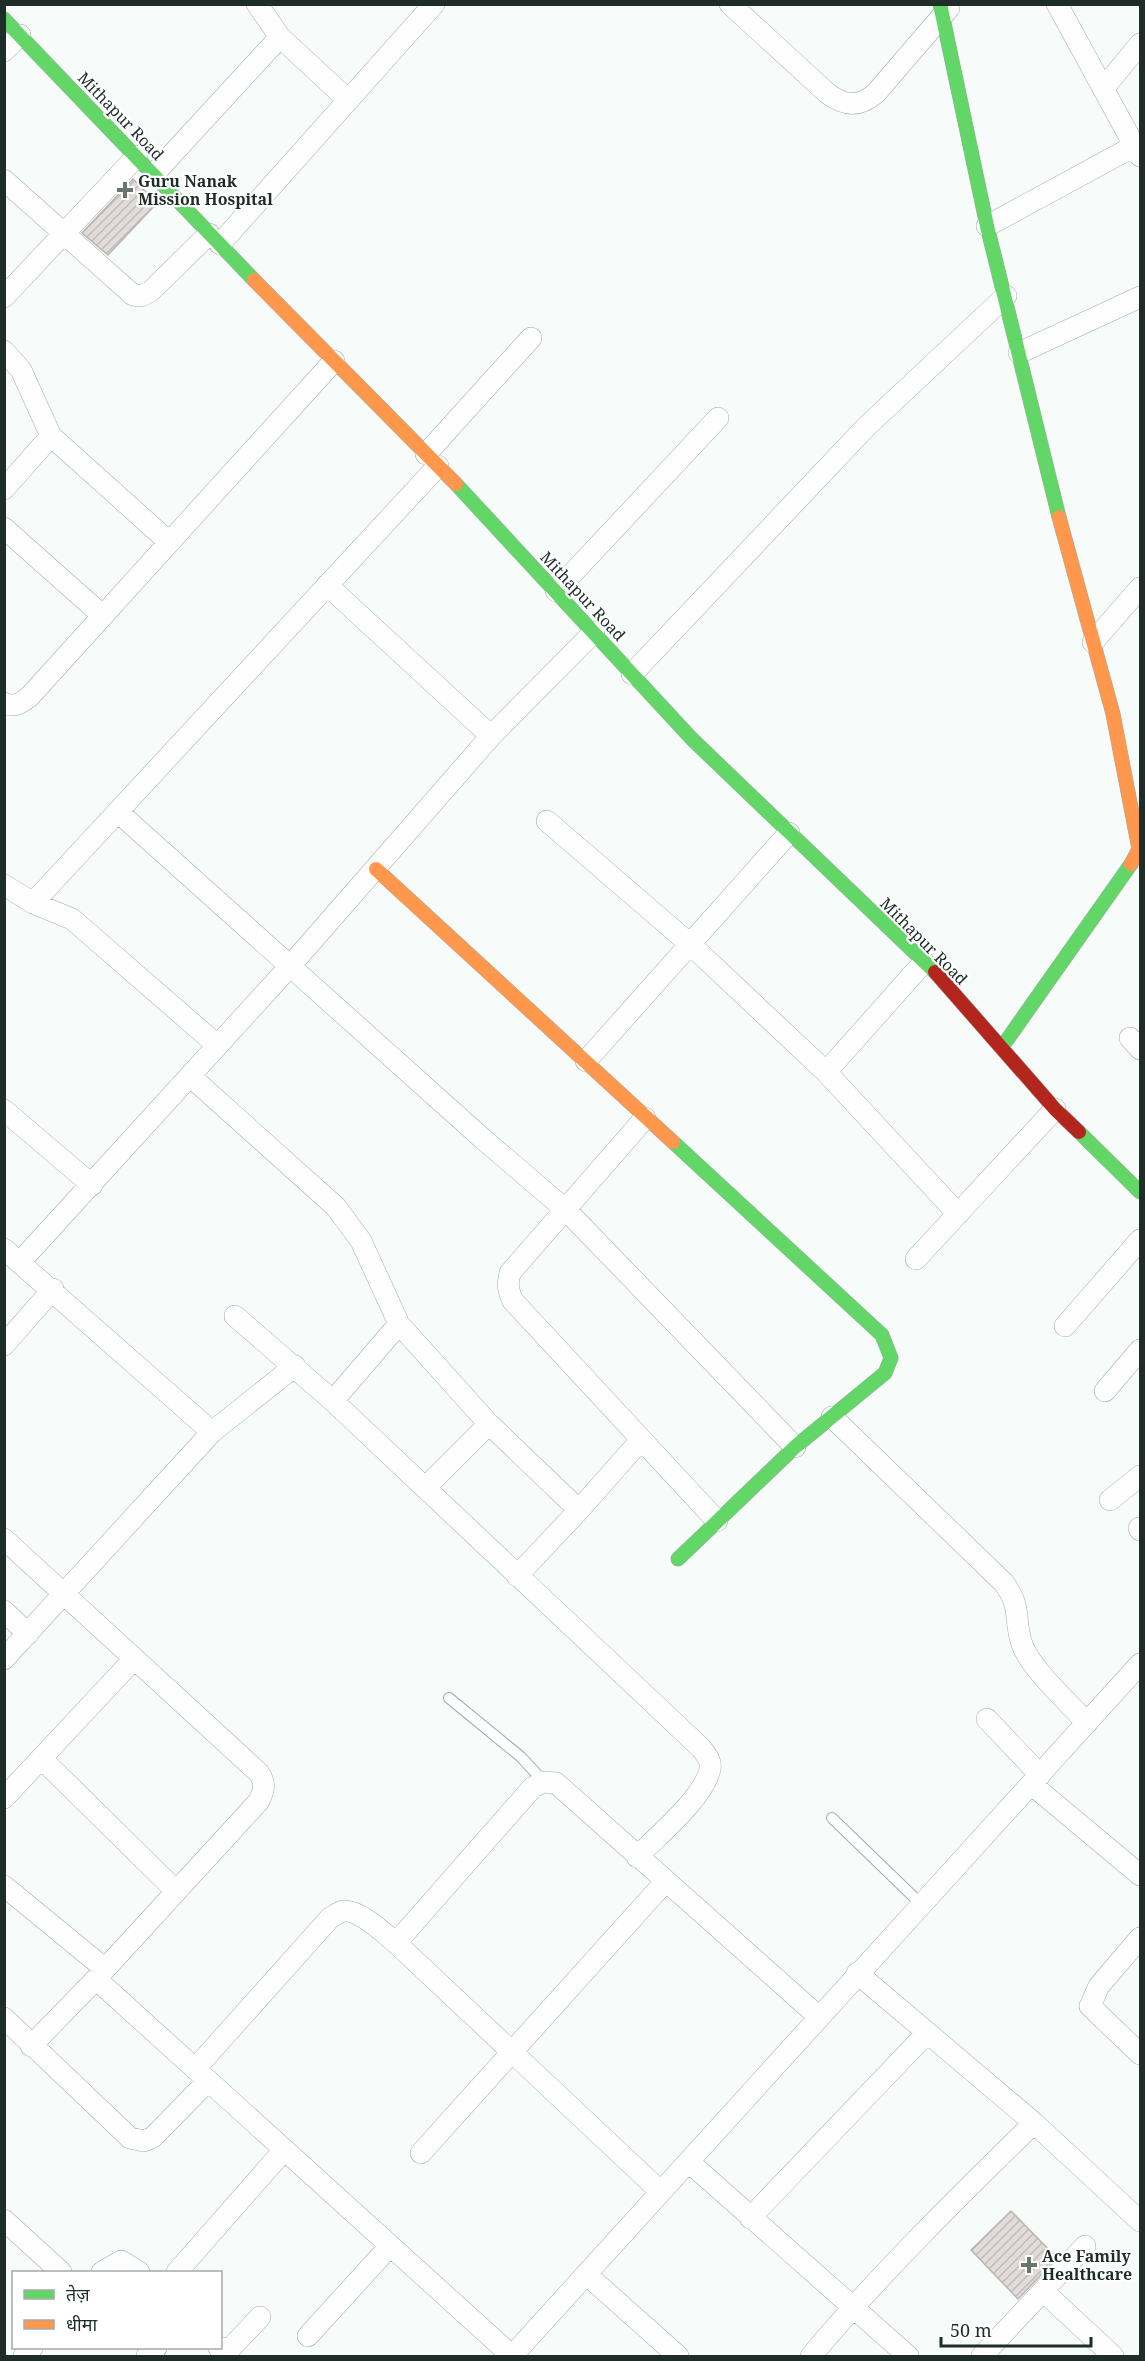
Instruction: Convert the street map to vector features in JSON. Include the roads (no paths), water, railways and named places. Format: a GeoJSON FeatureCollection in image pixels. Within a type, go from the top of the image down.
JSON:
{"type":"FeatureCollection","features":[{"type":"Feature","properties":{"kind":"street"},"geometry":{"type":"LineString","coordinates":[[257,4],[280,37],[348,100]]}},
{"type":"Feature","properties":{"kind":"street"},"geometry":{"type":"LineString","coordinates":[[4,180],[126,290],[132,295],[141,296],[151,291],[215,239],[348,100],[434,4]]}},
{"type":"Feature","properties":{"kind":"street"},"geometry":{"type":"LineString","coordinates":[[730,4],[826,93],[840,103],[854,104],[866,101],[876,93],[944,8]]}},
{"type":"Feature","properties":{"kind":"street"},"geometry":{"type":"LineString","coordinates":[[987,226],[1138,148],[1057,4]]}},
{"type":"Feature","properties":{"kind":"street"},"geometry":{"type":"LineString","coordinates":[[944,8],[987,226],[1006,296],[1041,453],[1113,714],[1140,850],[1002,1047]]}},
{"type":"Feature","properties":{"kind":"street","name":"Mithapur Road"},"geometry":{"type":"LineString","coordinates":[[4,18],[215,239],[432,460],[692,739],[924,962],[1055,1109],[1140,1190]]}},
{"type":"Feature","properties":{"kind":"street"},"geometry":{"type":"LineString","coordinates":[[4,51],[20,34]]}},
{"type":"Feature","properties":{"kind":"street"},"geometry":{"type":"LineString","coordinates":[[154,174],[280,37]]}},
{"type":"Feature","properties":{"kind":"street"},"geometry":{"type":"LineString","coordinates":[[1103,89],[1140,44]]}},
{"type":"Feature","properties":{"kind":"street"},"geometry":{"type":"LineString","coordinates":[[4,297],[137,156]]}},
{"type":"Feature","properties":{"kind":"street"},"geometry":{"type":"LineString","coordinates":[[632,674],[866,427],[1006,296]]}},
{"type":"Feature","properties":{"kind":"street"},"geometry":{"type":"LineString","coordinates":[[1018,353],[1140,297]]}},
{"type":"Feature","properties":{"kind":"street"},"geometry":{"type":"LineString","coordinates":[[33,903],[327,585],[531,338]]}},
{"type":"Feature","properties":{"kind":"street"},"geometry":{"type":"LineString","coordinates":[[4,351],[21,370],[51,436],[168,542]]}},
{"type":"Feature","properties":{"kind":"street"},"geometry":{"type":"LineString","coordinates":[[4,703],[11,706],[20,704],[30,696],[334,361]]}},
{"type":"Feature","properties":{"kind":"street"},"geometry":{"type":"LineString","coordinates":[[556,591],[718,418]]}},
{"type":"Feature","properties":{"kind":"street"},"geometry":{"type":"LineString","coordinates":[[4,489],[51,436]]}},
{"type":"Feature","properties":{"kind":"street"},"geometry":{"type":"LineString","coordinates":[[4,528],[102,615]]}},
{"type":"Feature","properties":{"kind":"street"},"geometry":{"type":"LineString","coordinates":[[327,585],[491,736]]}},
{"type":"Feature","properties":{"kind":"street"},"geometry":{"type":"LineString","coordinates":[[1093,642],[1140,588]]}},
{"type":"Feature","properties":{"kind":"street"},"geometry":{"type":"LineString","coordinates":[[212,1432],[12,1255],[92,1185],[291,965],[491,736],[594,632]]}},
{"type":"Feature","properties":{"kind":"street"},"geometry":{"type":"LineString","coordinates":[[118,812],[483,1139],[566,1210],[795,1447]]}},
{"type":"Feature","properties":{"kind":"street"},"geometry":{"type":"LineString","coordinates":[[547,821],[691,945],[826,1072],[958,1214]]}},
{"type":"Feature","properties":{"kind":"street"},"geometry":{"type":"LineString","coordinates":[[586,1061],[789,833]]}},
{"type":"Feature","properties":{"kind":"street"},"geometry":{"type":"LineString","coordinates":[[376,869],[882,1335],[893,1355],[892,1364],[885,1373],[795,1447],[678,1559]]}},
{"type":"Feature","properties":{"kind":"street"},"geometry":{"type":"LineString","coordinates":[[4,885],[33,903],[72,919],[92,934],[217,1045]]}},
{"type":"Feature","properties":{"kind":"street"},"geometry":{"type":"LineString","coordinates":[[826,1072],[924,962]]}},
{"type":"Feature","properties":{"kind":"street"},"geometry":{"type":"LineString","coordinates":[[190,1076],[336,1207],[362,1241],[399,1324],[489,1424],[579,1510]]}},
{"type":"Feature","properties":{"kind":"street"},"geometry":{"type":"LineString","coordinates":[[915,1259],[1055,1109]]}},
{"type":"Feature","properties":{"kind":"street"},"geometry":{"type":"LineString","coordinates":[[4,1110],[92,1185]]}},
{"type":"Feature","properties":{"kind":"street"},"geometry":{"type":"LineString","coordinates":[[645,1118],[510,1273],[507,1282],[513,1301],[640,1441],[717,1521]]}},
{"type":"Feature","properties":{"kind":"street"},"geometry":{"type":"LineString","coordinates":[[1065,1326],[1140,1240]]}},
{"type":"Feature","properties":{"kind":"street"},"geometry":{"type":"LineString","coordinates":[[4,1345],[53,1289]]}},
{"type":"Feature","properties":{"kind":"street"},"geometry":{"type":"LineString","coordinates":[[235,1316],[333,1401],[701,1748],[709,1760],[710,1768],[705,1781],[691,1800],[637,1857]]}},
{"type":"Feature","properties":{"kind":"street"},"geometry":{"type":"LineString","coordinates":[[333,1401],[399,1324]]}},
{"type":"Feature","properties":{"kind":"street"},"geometry":{"type":"LineString","coordinates":[[1105,1391],[1140,1350]]}},
{"type":"Feature","properties":{"kind":"street"},"geometry":{"type":"LineString","coordinates":[[4,1659],[212,1432],[295,1366]]}},
{"type":"Feature","properties":{"kind":"street"},"geometry":{"type":"LineString","coordinates":[[832,1417],[1004,1583],[1015,1599],[1021,1644],[1029,1658],[1087,1723]]}},
{"type":"Feature","properties":{"kind":"street"},"geometry":{"type":"LineString","coordinates":[[425,1488],[489,1424]]}},
{"type":"Feature","properties":{"kind":"street"},"geometry":{"type":"LineString","coordinates":[[517,1576],[640,1441]]}},
{"type":"Feature","properties":{"kind":"street"},"geometry":{"type":"LineString","coordinates":[[1110,1500],[1140,1476]]}},
{"type":"Feature","properties":{"kind":"street"},"geometry":{"type":"LineString","coordinates":[[4,1539],[264,1780],[264,1790],[259,1801],[31,2046]]}},
{"type":"Feature","properties":{"kind":"street"},"geometry":{"type":"LineString","coordinates":[[4,1611],[28,1634]]}},
{"type":"Feature","properties":{"kind":"street"},"geometry":{"type":"LineString","coordinates":[[4,1798],[134,1659]]}},
{"type":"Feature","properties":{"kind":"street"},"geometry":{"type":"LineString","coordinates":[[4,1886],[100,1974],[201,2075],[390,2246],[518,2354],[586,2274],[857,1973],[1140,1664]]}},
{"type":"Feature","properties":{"kind":"street"},"geometry":{"type":"LineString","coordinates":[[987,1719],[1036,1780],[1140,1875]]}},
{"type":"Feature","properties":{"kind":"street"},"geometry":{"type":"LineString","coordinates":[[42,1759],[175,1890]]}},
{"type":"Feature","properties":{"kind":"street"},"geometry":{"type":"LineString","coordinates":[[396,1943],[533,1787],[544,1782],[556,1784],[819,2017]]}},
{"type":"Feature","properties":{"kind":"street"},"geometry":{"type":"LineString","coordinates":[[421,2153],[665,1882]]}},
{"type":"Feature","properties":{"kind":"street"},"geometry":{"type":"LineString","coordinates":[[4,2018],[124,2135],[138,2140],[153,2137],[330,1918],[343,1911],[353,1912],[396,1943],[661,2192]]}},
{"type":"Feature","properties":{"kind":"street"},"geometry":{"type":"LineString","coordinates":[[1140,1938],[1099,1986],[1090,2007],[1140,2054]]}},
{"type":"Feature","properties":{"kind":"street"},"geometry":{"type":"LineString","coordinates":[[857,1973],[1034,2123],[1140,2221]]}},
{"type":"Feature","properties":{"kind":"street"},"geometry":{"type":"LineString","coordinates":[[750,2218],[927,2033]]}},
{"type":"Feature","properties":{"kind":"street"},"geometry":{"type":"LineString","coordinates":[[812,2356],[852,2307],[946,2208],[1034,2123]]}},
{"type":"Feature","properties":{"kind":"street"},"geometry":{"type":"LineString","coordinates":[[178,2271],[284,2150]]}},
{"type":"Feature","properties":{"kind":"street"},"geometry":{"type":"LineString","coordinates":[[689,2162],[908,2356]]}},
{"type":"Feature","properties":{"kind":"street"},"geometry":{"type":"LineString","coordinates":[[4,2220],[60,2271]]}},
{"type":"Feature","properties":{"kind":"street"},"geometry":{"type":"LineString","coordinates":[[308,2336],[390,2246]]}},
{"type":"Feature","properties":{"kind":"street"},"geometry":{"type":"LineString","coordinates":[[982,2356],[1085,2246]]}},
{"type":"Feature","properties":{"kind":"street"},"geometry":{"type":"LineString","coordinates":[[104,2271],[121,2261],[137,2271]]}},
{"type":"Feature","properties":{"kind":"street"},"geometry":{"type":"LineString","coordinates":[[586,2274],[678,2356]]}},
{"type":"Feature","properties":{"kind":"street"},"geometry":{"type":"LineString","coordinates":[[1043,2291],[1101,2353]]}},
{"type":"Feature","properties":{"kind":"street"},"geometry":{"type":"LineString","coordinates":[[222,2348],[230,2349],[260,2317]]}},
{"type":"Feature","properties":{"kind":"lane"},"geometry":{"type":"LineString","coordinates":[[449,1698],[521,1758],[544,1782]]}},
{"type":"Feature","properties":{"kind":"lane"},"geometry":{"type":"LineString","coordinates":[[832,1818],[921,1904]]}},
{"type":"Feature","properties":{"kind":"place","name":"Guru Nanak Mission Hospital"},"geometry":{"type":"Point","coordinates":[125,190]}},
{"type":"Feature","properties":{"kind":"place","name":"Ace Family Healthcare"},"geometry":{"type":"Point","coordinates":[1029,2265]}}]}
